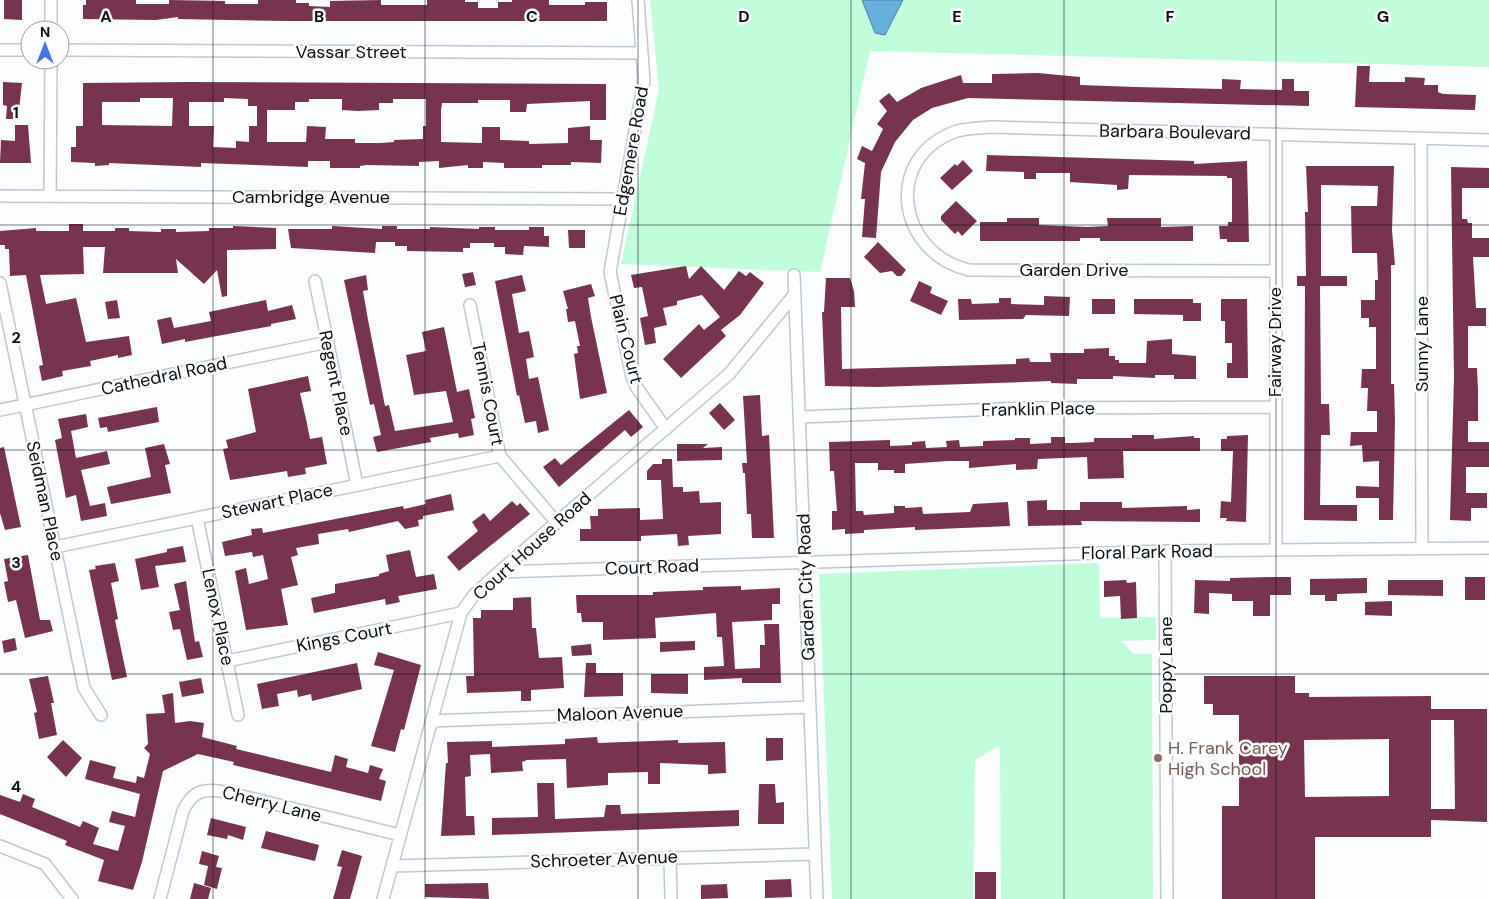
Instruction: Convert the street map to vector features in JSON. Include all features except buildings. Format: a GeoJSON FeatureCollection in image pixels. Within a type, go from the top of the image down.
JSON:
{"type":"FeatureCollection","features":[{"type":"Feature","properties":{"kind":"street"},"geometry":{"type":"LineString","coordinates":[[51,0],[51,20]]}},
{"type":"Feature","properties":{"kind":"street","name":"Edgemere Road"},"geometry":{"type":"LineString","coordinates":[[610,272],[643,89],[638,0]]}},
{"type":"Feature","properties":{"kind":"street"},"geometry":{"type":"LineString","coordinates":[[0,50],[20,50]]}},
{"type":"Feature","properties":{"kind":"street","name":"Vassar Street"},"geometry":{"type":"LineString","coordinates":[[70,50],[642,53]]}},
{"type":"Feature","properties":{"kind":"street"},"geometry":{"type":"LineString","coordinates":[[50,196],[51,70]]}},
{"type":"Feature","properties":{"kind":"street","name":"Barbara Boulevard"},"geometry":{"type":"LineString","coordinates":[[907,204],[911,174],[918,160],[940,140],[967,129],[991,127],[1489,140]]}},
{"type":"Feature","properties":{"kind":"street","name":"Fairway Drive"},"geometry":{"type":"LineString","coordinates":[[1276,134],[1276,549]]}},
{"type":"Feature","properties":{"kind":"street","name":"Sunny Lane"},"geometry":{"type":"LineString","coordinates":[[1421,138],[1422,549]]}},
{"type":"Feature","properties":{"kind":"street","name":"Cambridge Avenue"},"geometry":{"type":"LineString","coordinates":[[0,196],[623,198]]}},
{"type":"Feature","properties":{"kind":"street","name":"Garden Drive"},"geometry":{"type":"LineString","coordinates":[[907,204],[913,227],[924,245],[944,261],[969,270],[1276,271]]}},
{"type":"Feature","properties":{"kind":"street","name":"Plain Court"},"geometry":{"type":"LineString","coordinates":[[610,272],[632,377],[637,388],[666,429]]}},
{"type":"Feature","properties":{"kind":"street","name":"Garden City Road"},"geometry":{"type":"LineString","coordinates":[[794,275],[801,417],[817,899]]}},
{"type":"Feature","properties":{"kind":"street","name":"Regent Place"},"geometry":{"type":"LineString","coordinates":[[315,281],[357,485]]}},
{"type":"Feature","properties":{"kind":"street","name":"Seidman Place"},"geometry":{"type":"LineString","coordinates":[[0,282],[84,688],[101,715]]}},
{"type":"Feature","properties":{"kind":"street","name":"Court House Road"},"geometry":{"type":"LineString","coordinates":[[383,899],[461,613],[474,595],[499,572],[729,374],[795,294]]}},
{"type":"Feature","properties":{"kind":"street","name":"Tennis Court"},"geometry":{"type":"LineString","coordinates":[[470,305],[500,456],[557,523]]}},
{"type":"Feature","properties":{"kind":"street","name":"Cathedral Road"},"geometry":{"type":"LineString","coordinates":[[0,410],[328,342]]}},
{"type":"Feature","properties":{"kind":"street","name":"Franklin Place"},"geometry":{"type":"LineString","coordinates":[[801,417],[1022,408],[1275,407]]}},
{"type":"Feature","properties":{"kind":"street","name":"Stewart Place"},"geometry":{"type":"LineString","coordinates":[[55,548],[500,456]]}},
{"type":"Feature","properties":{"kind":"street","name":"Lenox Place"},"geometry":{"type":"LineString","coordinates":[[197,518],[238,715]]}},
{"type":"Feature","properties":{"kind":"street","name":"Floral Park Road"},"geometry":{"type":"LineString","coordinates":[[806,562],[1164,551],[1489,548]]}},
{"type":"Feature","properties":{"kind":"street","name":"Poppy Lane"},"geometry":{"type":"LineString","coordinates":[[1164,551],[1167,899]]}},
{"type":"Feature","properties":{"kind":"street","name":"Court Road"},"geometry":{"type":"LineString","coordinates":[[499,572],[806,562]]}},
{"type":"Feature","properties":{"kind":"street","name":"Kings Court"},"geometry":{"type":"LineString","coordinates":[[227,660],[461,613]]}},
{"type":"Feature","properties":{"kind":"street","name":"Maloon Avenue"},"geometry":{"type":"LineString","coordinates":[[431,721],[810,707]]}},
{"type":"Feature","properties":{"kind":"street","name":"Cherry Lane"},"geometry":{"type":"LineString","coordinates":[[160,899],[183,810],[189,799],[201,791],[210,789],[226,792],[400,835]]}},
{"type":"Feature","properties":{"kind":"street"},"geometry":{"type":"LineString","coordinates":[[0,846],[45,864],[72,899]]}},
{"type":"Feature","properties":{"kind":"street","name":"Schroeter Avenue"},"geometry":{"type":"LineString","coordinates":[[392,866],[815,854]]}},
{"type":"Feature","properties":{"kind":"street"},"geometry":{"type":"LineString","coordinates":[[670,857],[671,899]]}},
{"type":"Feature","properties":{"kind":"green space"},"geometry":{"type":"Polygon","coordinates":[[[650,0],[1489,0],[1489,67],[870,51],[820,272],[621,264],[659,90],[650,0]]]}},
{"type":"Feature","properties":{"kind":"green space"},"geometry":{"type":"Polygon","coordinates":[[[1099,563],[1100,618],[1156,617],[1156,640],[1121,641],[1134,654],[1152,654],[1153,899],[1001,899],[1000,745],[975,760],[973,899],[832,899],[819,574],[1099,563]]]}},
{"type":"Feature","properties":{"kind":"water"},"geometry":{"type":"Polygon","coordinates":[[[862,0],[903,0],[885,35],[875,33],[862,0]]]}},
{"type":"Feature","properties":{"kind":"place","name":"H. Frank Carey High School"},"geometry":{"type":"Point","coordinates":[1158,758]}}]}
